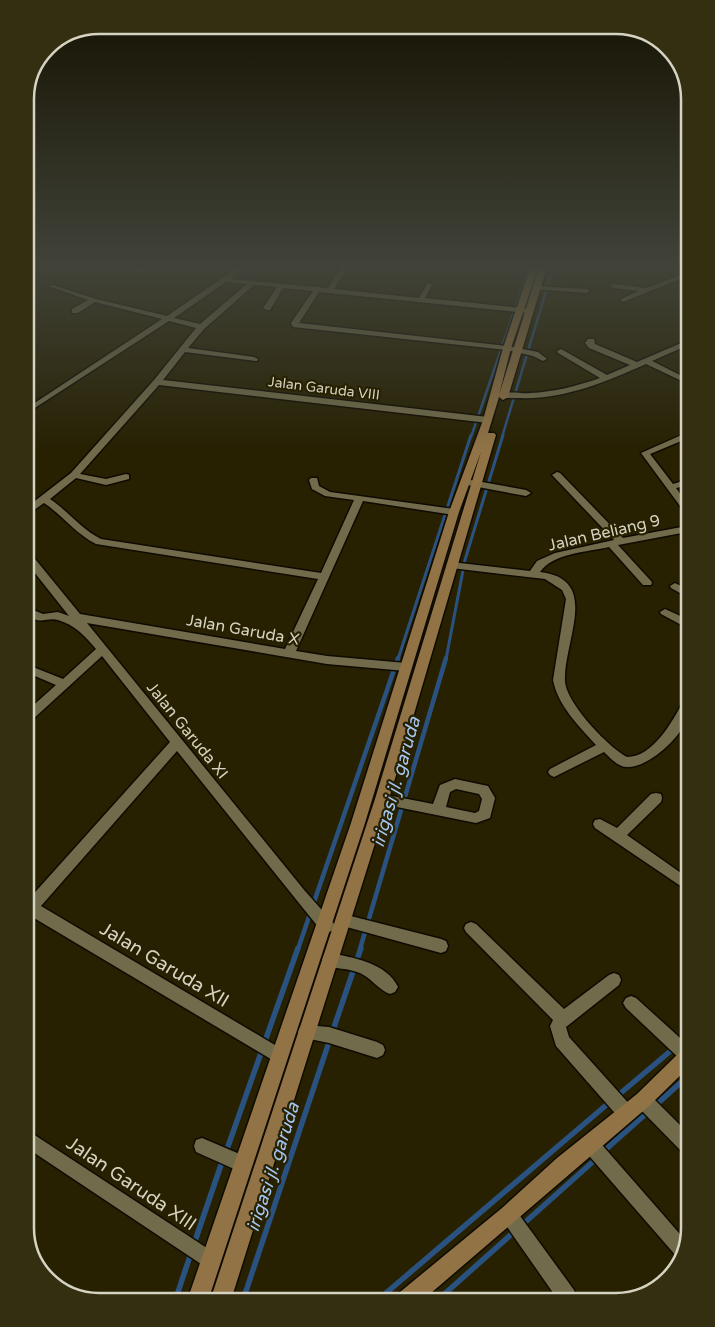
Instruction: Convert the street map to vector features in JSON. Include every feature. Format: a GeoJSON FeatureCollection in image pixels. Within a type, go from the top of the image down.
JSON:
{"type":"FeatureCollection","features":[{"type":"Feature","properties":{"kind":"main road"},"geometry":{"type":"LineString","coordinates":[[223,1293],[341,925],[406,667],[454,512],[479,485],[511,396],[520,351],[522,327]]}},
{"type":"Feature","properties":{"kind":"main road"},"geometry":{"type":"LineString","coordinates":[[200,1293],[324,924],[365,825],[382,799],[462,565],[479,485],[488,420],[520,351]]}},
{"type":"Feature","properties":{"kind":"main road"},"geometry":{"type":"LineString","coordinates":[[414,1293],[509,1215],[564,1165],[642,1100],[681,1063]]}},
{"type":"Feature","properties":{"kind":"street"},"geometry":{"type":"LineString","coordinates":[[34,407],[107,361],[155,327]]}},
{"type":"Feature","properties":{"kind":"street"},"geometry":{"type":"LineString","coordinates":[[34,506],[74,475],[157,382],[201,327]]}},
{"type":"Feature","properties":{"kind":"street"},"geometry":{"type":"LineString","coordinates":[[313,327],[520,351],[543,359]]}},
{"type":"Feature","properties":{"kind":"street"},"geometry":{"type":"LineString","coordinates":[[592,341],[589,344],[592,346],[636,365]]}},
{"type":"Feature","properties":{"kind":"street"},"geometry":{"type":"LineString","coordinates":[[511,396],[553,394],[581,387],[681,345]]}},
{"type":"Feature","properties":{"kind":"street"},"geometry":{"type":"LineString","coordinates":[[183,350],[254,359]]}},
{"type":"Feature","properties":{"kind":"street"},"geometry":{"type":"LineString","coordinates":[[562,351],[606,378]]}},
{"type":"Feature","properties":{"kind":"street"},"geometry":{"type":"LineString","coordinates":[[646,361],[681,378]]}},
{"type":"Feature","properties":{"kind":"street","name":"Jalan Garuda VIII"},"geometry":{"type":"LineString","coordinates":[[157,382],[488,420]]}},
{"type":"Feature","properties":{"kind":"street"},"geometry":{"type":"LineString","coordinates":[[681,438],[645,452],[681,502]]}},
{"type":"Feature","properties":{"kind":"street"},"geometry":{"type":"LineString","coordinates":[[74,475],[106,482],[126,478]]}},
{"type":"Feature","properties":{"kind":"street"},"geometry":{"type":"LineString","coordinates":[[557,475],[616,542],[647,583]]}},
{"type":"Feature","properties":{"kind":"street"},"geometry":{"type":"LineString","coordinates":[[314,480],[315,487],[321,492],[454,512]]}},
{"type":"Feature","properties":{"kind":"street"},"geometry":{"type":"LineString","coordinates":[[479,485],[526,493]]}},
{"type":"Feature","properties":{"kind":"street"},"geometry":{"type":"LineString","coordinates":[[671,487],[681,485]]}},
{"type":"Feature","properties":{"kind":"street"},"geometry":{"type":"LineString","coordinates":[[43,498],[62,511],[91,538],[99,542],[325,577]]}},
{"type":"Feature","properties":{"kind":"street"},"geometry":{"type":"LineString","coordinates":[[289,653],[360,498]]}},
{"type":"Feature","properties":{"kind":"street","name":"Jalan Beliang 9"},"geometry":{"type":"LineString","coordinates":[[533,574],[541,563],[559,555],[616,542],[681,531]]}},
{"type":"Feature","properties":{"kind":"street","name":"Jalan Garuda XI"},"geometry":{"type":"LineString","coordinates":[[34,565],[74,617],[103,649],[324,924]]}},
{"type":"Feature","properties":{"kind":"street"},"geometry":{"type":"LineString","coordinates":[[462,565],[553,577],[570,591],[571,599],[560,688],[567,703],[613,755],[627,763],[645,757],[657,748],[678,726],[681,719]]}},
{"type":"Feature","properties":{"kind":"street"},"geometry":{"type":"LineString","coordinates":[[675,586],[681,590]]}},
{"type":"Feature","properties":{"kind":"street"},"geometry":{"type":"LineString","coordinates":[[665,612],[681,621]]}},
{"type":"Feature","properties":{"kind":"street"},"geometry":{"type":"LineString","coordinates":[[34,614],[42,618],[58,616],[88,631]]}},
{"type":"Feature","properties":{"kind":"street","name":"Jalan Garuda X"},"geometry":{"type":"LineString","coordinates":[[74,617],[341,662],[406,667]]}},
{"type":"Feature","properties":{"kind":"street"},"geometry":{"type":"LineString","coordinates":[[34,712],[103,649]]}},
{"type":"Feature","properties":{"kind":"street"},"geometry":{"type":"LineString","coordinates":[[34,672],[64,684]]}},
{"type":"Feature","properties":{"kind":"street"},"geometry":{"type":"LineString","coordinates":[[34,903],[177,742]]}},
{"type":"Feature","properties":{"kind":"street"},"geometry":{"type":"LineString","coordinates":[[554,772],[605,746]]}},
{"type":"Feature","properties":{"kind":"street"},"geometry":{"type":"LineString","coordinates":[[618,836],[656,798]]}},
{"type":"Feature","properties":{"kind":"street"},"geometry":{"type":"LineString","coordinates":[[382,799],[438,811]]}},
{"type":"Feature","properties":{"kind":"street"},"geometry":{"type":"LineString","coordinates":[[600,824],[681,877]]}},
{"type":"Feature","properties":{"kind":"street","name":"Jalan Garuda XII"},"geometry":{"type":"LineString","coordinates":[[34,910],[279,1056]]}},
{"type":"Feature","properties":{"kind":"street"},"geometry":{"type":"LineString","coordinates":[[324,924],[368,927],[441,946]]}},
{"type":"Feature","properties":{"kind":"street"},"geometry":{"type":"LineString","coordinates":[[471,928],[563,1019]]}},
{"type":"Feature","properties":{"kind":"street"},"geometry":{"type":"LineString","coordinates":[[329,960],[356,964],[372,971],[390,987]]}},
{"type":"Feature","properties":{"kind":"street"},"geometry":{"type":"LineString","coordinates":[[614,980],[563,1019],[558,1026],[562,1041],[626,1113]]}},
{"type":"Feature","properties":{"kind":"street"},"geometry":{"type":"LineString","coordinates":[[631,1003],[681,1049]]}},
{"type":"Feature","properties":{"kind":"street"},"geometry":{"type":"LineString","coordinates":[[306,1032],[335,1037],[377,1050]]}},
{"type":"Feature","properties":{"kind":"street"},"geometry":{"type":"LineString","coordinates":[[642,1100],[681,1139]]}},
{"type":"Feature","properties":{"kind":"street","name":"Jalan Garuda XIII"},"geometry":{"type":"LineString","coordinates":[[34,1143],[210,1260]]}},
{"type":"Feature","properties":{"kind":"street"},"geometry":{"type":"LineString","coordinates":[[590,1144],[679,1246]]}},
{"type":"Feature","properties":{"kind":"street"},"geometry":{"type":"LineString","coordinates":[[202,1146],[243,1164]]}},
{"type":"Feature","properties":{"kind":"street"},"geometry":{"type":"LineString","coordinates":[[509,1215],[565,1293]]}},
{"type":"Feature","properties":{"kind":"waterway"},"geometry":{"type":"LineString","coordinates":[[471,437],[509,327]]}},
{"type":"Feature","properties":{"kind":"waterway","name":"irigasi jl. garuda"},"geometry":{"type":"LineString","coordinates":[[502,437],[535,327]]}},
{"type":"Feature","properties":{"kind":"waterway"},"geometry":{"type":"LineString","coordinates":[[398,659],[471,435]]}},
{"type":"Feature","properties":{"kind":"waterway","name":"irigasi jl. garuda"},"geometry":{"type":"LineString","coordinates":[[446,659],[465,560],[503,435]]}},
{"type":"Feature","properties":{"kind":"waterway"},"geometry":{"type":"LineString","coordinates":[[313,905],[398,658]]}},
{"type":"Feature","properties":{"kind":"waterway","name":"irigasi jl. garuda"},"geometry":{"type":"LineString","coordinates":[[360,949],[446,658]]}},
{"type":"Feature","properties":{"kind":"waterway"},"geometry":{"type":"LineString","coordinates":[[298,949],[311,911]]}},
{"type":"Feature","properties":{"kind":"waterway"},"geometry":{"type":"LineString","coordinates":[[264,1044],[298,948]]}},
{"type":"Feature","properties":{"kind":"waterway","name":"irigasi jl. garuda"},"geometry":{"type":"LineString","coordinates":[[332,1033],[361,948]]}},
{"type":"Feature","properties":{"kind":"waterway","name":"irigasi jl. garuda"},"geometry":{"type":"LineString","coordinates":[[245,1293],[330,1039]]}},
{"type":"Feature","properties":{"kind":"waterway"},"geometry":{"type":"LineString","coordinates":[[616,1097],[674,1048]]}},
{"type":"Feature","properties":{"kind":"waterway"},"geometry":{"type":"LineString","coordinates":[[226,1152],[262,1050]]}},
{"type":"Feature","properties":{"kind":"waterway"},"geometry":{"type":"LineString","coordinates":[[656,1105],[681,1082]]}},
{"type":"Feature","properties":{"kind":"waterway"},"geometry":{"type":"LineString","coordinates":[[386,1293],[611,1101]]}},
{"type":"Feature","properties":{"kind":"waterway"},"geometry":{"type":"LineString","coordinates":[[604,1151],[649,1111]]}},
{"type":"Feature","properties":{"kind":"waterway"},"geometry":{"type":"LineString","coordinates":[[522,1225],[597,1158]]}},
{"type":"Feature","properties":{"kind":"waterway"},"geometry":{"type":"LineString","coordinates":[[194,1244],[223,1159]]}},
{"type":"Feature","properties":{"kind":"waterway"},"geometry":{"type":"LineString","coordinates":[[446,1293],[515,1231]]}},
{"type":"Feature","properties":{"kind":"waterway"},"geometry":{"type":"LineString","coordinates":[[178,1293],[191,1253]]}}]}
